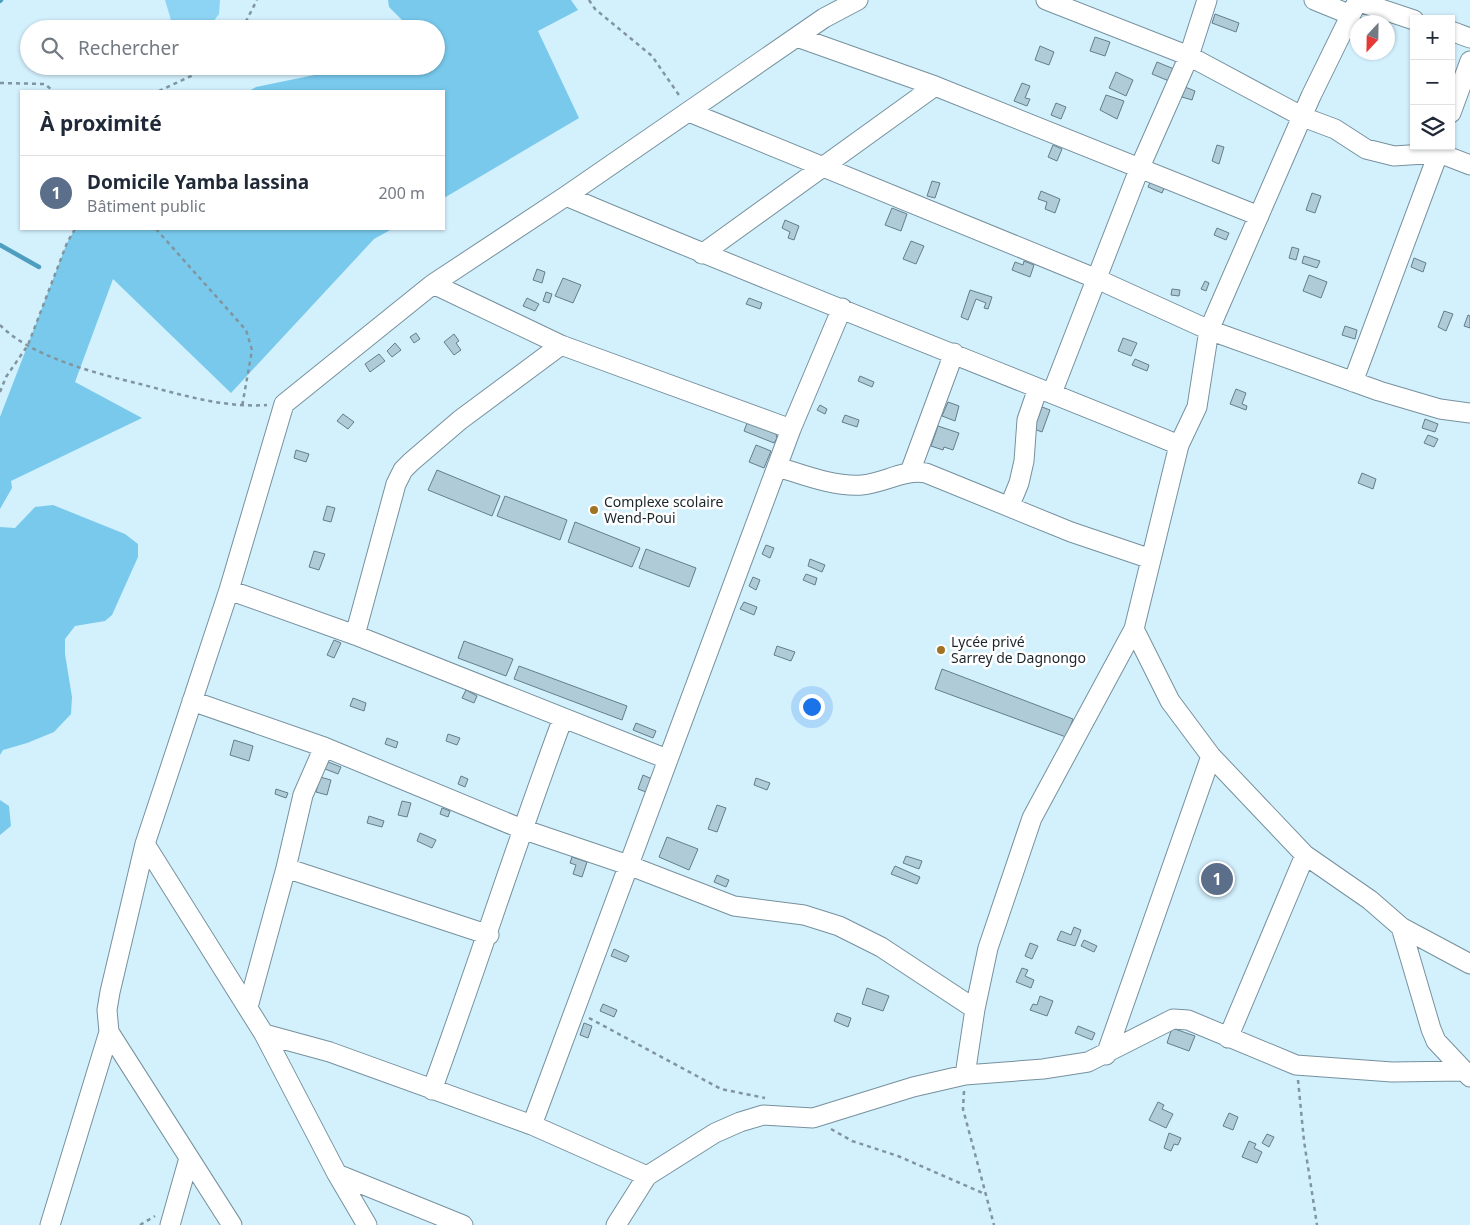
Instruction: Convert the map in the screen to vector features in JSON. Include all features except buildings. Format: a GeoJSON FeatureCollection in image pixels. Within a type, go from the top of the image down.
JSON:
{"type":"FeatureCollection","features":[{"type":"Feature","properties":{"kind":"street"},"geometry":{"type":"LineString","coordinates":[[50,1225],[109,1032],[107,1010],[110,992],[145,844],[229,590],[284,404],[433,284],[566,196],[824,18],[858,0]]}},
{"type":"Feature","properties":{"kind":"street"},"geometry":{"type":"LineString","coordinates":[[1046,0],[1189,56],[1303,117],[1320,122],[1366,149],[1394,156],[1440,150],[1470,164]]}},
{"type":"Feature","properties":{"kind":"street"},"geometry":{"type":"LineString","coordinates":[[1010,505],[1019,483],[1024,461],[1027,420],[1045,391],[1098,279],[1140,167],[1189,56],[1207,0]]}},
{"type":"Feature","properties":{"kind":"street"},"geometry":{"type":"LineString","coordinates":[[1314,0],[1355,5],[1410,19]]}},
{"type":"Feature","properties":{"kind":"street"},"geometry":{"type":"LineString","coordinates":[[965,1075],[975,1009],[988,948],[1032,818],[1134,630],[1179,445],[1196,407],[1209,330],[1311,96],[1355,5]]}},
{"type":"Feature","properties":{"kind":"street"},"geometry":{"type":"LineString","coordinates":[[1455,32],[1470,38]]}},
{"type":"Feature","properties":{"kind":"street"},"geometry":{"type":"LineString","coordinates":[[797,37],[935,86],[1260,216]]}},
{"type":"Feature","properties":{"kind":"street"},"geometry":{"type":"LineString","coordinates":[[1454,105],[1470,61]]}},
{"type":"Feature","properties":{"kind":"street"},"geometry":{"type":"LineString","coordinates":[[702,254],[935,86]]}},
{"type":"Feature","properties":{"kind":"street"},"geometry":{"type":"LineString","coordinates":[[689,112],[821,168],[1098,279],[1209,330],[1353,382],[1440,409],[1470,413]]}},
{"type":"Feature","properties":{"kind":"street"},"geometry":{"type":"LineString","coordinates":[[1353,382],[1440,150]]}},
{"type":"Feature","properties":{"kind":"street"},"geometry":{"type":"LineString","coordinates":[[566,196],[702,254],[842,308],[1179,445]]}},
{"type":"Feature","properties":{"kind":"street"},"geometry":{"type":"LineString","coordinates":[[433,284],[561,344],[791,429]]}},
{"type":"Feature","properties":{"kind":"street"},"geometry":{"type":"LineString","coordinates":[[532,1126],[791,429],[842,308]]}},
{"type":"Feature","properties":{"kind":"street"},"geometry":{"type":"LineString","coordinates":[[356,635],[396,484],[403,470],[460,420],[561,344]]}},
{"type":"Feature","properties":{"kind":"street"},"geometry":{"type":"LineString","coordinates":[[910,472],[954,354]]}},
{"type":"Feature","properties":{"kind":"street"},"geometry":{"type":"LineString","coordinates":[[778,467],[833,483],[861,485],[910,472],[926,473],[1010,505],[1070,532],[1151,559]]}},
{"type":"Feature","properties":{"kind":"street"},"geometry":{"type":"LineString","coordinates":[[229,590],[356,635],[667,759]]}},
{"type":"Feature","properties":{"kind":"street"},"geometry":{"type":"LineString","coordinates":[[1134,630],[1170,701],[1211,756],[1305,855],[1370,900],[1401,927],[1470,964]]}},
{"type":"Feature","properties":{"kind":"street"},"geometry":{"type":"LineString","coordinates":[[192,701],[324,748],[522,828],[628,865],[734,906],[804,915],[839,926],[882,948],[975,1009]]}},
{"type":"Feature","properties":{"kind":"street"},"geometry":{"type":"LineString","coordinates":[[432,1090],[489,935],[522,828],[563,718]]}},
{"type":"Feature","properties":{"kind":"street"},"geometry":{"type":"LineString","coordinates":[[248,1007],[286,868],[303,795],[324,748]]}},
{"type":"Feature","properties":{"kind":"street"},"geometry":{"type":"LineString","coordinates":[[1106,1055],[1211,756]]}},
{"type":"Feature","properties":{"kind":"street"},"geometry":{"type":"LineString","coordinates":[[145,844],[264,1034],[337,1174],[367,1225]]}},
{"type":"Feature","properties":{"kind":"street"},"geometry":{"type":"LineString","coordinates":[[1228,1038],[1305,855]]}},
{"type":"Feature","properties":{"kind":"street"},"geometry":{"type":"LineString","coordinates":[[286,868],[489,935]]}},
{"type":"Feature","properties":{"kind":"street"},"geometry":{"type":"LineString","coordinates":[[1401,927],[1436,1041],[1467,1074]]}},
{"type":"Feature","properties":{"kind":"street"},"geometry":{"type":"LineString","coordinates":[[616,1225],[647,1176],[715,1133],[740,1122],[763,1115],[813,1118],[913,1087],[965,1075],[1075,1065],[1106,1055],[1173,1019],[1188,1020],[1296,1066],[1392,1072],[1467,1074]]}},
{"type":"Feature","properties":{"kind":"street"},"geometry":{"type":"LineString","coordinates":[[109,1032],[232,1225]]}},
{"type":"Feature","properties":{"kind":"street"},"geometry":{"type":"LineString","coordinates":[[264,1034],[330,1052],[532,1126],[647,1176]]}},
{"type":"Feature","properties":{"kind":"street"},"geometry":{"type":"LineString","coordinates":[[170,1225],[189,1158]]}},
{"type":"Feature","properties":{"kind":"street"},"geometry":{"type":"LineString","coordinates":[[337,1174],[463,1225]]}},
{"type":"Feature","properties":{"kind":"path"},"geometry":{"type":"LineString","coordinates":[[247,20],[258,0]]}},
{"type":"Feature","properties":{"kind":"path"},"geometry":{"type":"LineString","coordinates":[[589,0],[595,9],[652,56],[665,72],[689,112]]}},
{"type":"Feature","properties":{"kind":"path"},"geometry":{"type":"LineString","coordinates":[[161,90],[193,75]]}},
{"type":"Feature","properties":{"kind":"path"},"geometry":{"type":"LineString","coordinates":[[0,83],[45,84],[52,90]]}},
{"type":"Feature","properties":{"kind":"path"},"geometry":{"type":"LineString","coordinates":[[0,392],[6,377],[28,345],[67,243],[74,230]]}},
{"type":"Feature","properties":{"kind":"path"},"geometry":{"type":"LineString","coordinates":[[157,230],[246,330],[252,350],[242,407]]}},
{"type":"Feature","properties":{"kind":"path"},"geometry":{"type":"LineString","coordinates":[[0,325],[28,345],[100,376],[190,399],[242,407],[284,404]]}},
{"type":"Feature","properties":{"kind":"path"},"geometry":{"type":"LineString","coordinates":[[1296,1066],[1304,1141],[1317,1225]]}},
{"type":"Feature","properties":{"kind":"path"},"geometry":{"type":"LineString","coordinates":[[965,1075],[963,1109],[994,1225]]}},
{"type":"Feature","properties":{"kind":"shaded area"},"geometry":{"type":"Polygon","coordinates":[[[165,0],[220,0],[219,14],[214,20],[171,20],[165,0]]]}},
{"type":"Feature","properties":{"kind":"shaded area"},"geometry":{"type":"Polygon","coordinates":[[[388,0],[571,0],[578,10],[538,31],[579,118],[445,197],[445,90],[251,90],[256,87],[314,75],[445,75],[445,20],[402,20],[389,7],[388,0]]]}},
{"type":"Feature","properties":{"kind":"shaded area"},"geometry":{"type":"Polygon","coordinates":[[[74,230],[390,230],[374,239],[231,393],[113,279],[75,382],[142,418],[11,481],[12,488],[0,509],[0,417],[67,243],[74,230]]]}},
{"type":"Feature","properties":{"kind":"shaded area"},"geometry":{"type":"Polygon","coordinates":[[[53,505],[125,534],[138,544],[138,557],[112,615],[105,621],[75,626],[65,639],[65,654],[72,697],[71,714],[54,732],[3,750],[0,755],[0,527],[15,528],[35,507],[53,505]]]}},
{"type":"Feature","properties":{"kind":"shaded area"},"geometry":{"type":"Polygon","coordinates":[[[0,800],[9,806],[11,826],[0,835],[0,800]]]}},
{"type":"Feature","properties":{"kind":"waterway"},"geometry":{"type":"LineString","coordinates":[[0,245],[39,267]]}},
{"type":"Feature","properties":{"kind":"place","name":"Complexe scolaire Wend-Poui"},"geometry":{"type":"Point","coordinates":[594,510]}},
{"type":"Feature","properties":{"kind":"place","name":"Lycée privé Sarrey de Dagnongo"},"geometry":{"type":"Point","coordinates":[941,650]}},
{"type":"Feature","properties":{"kind":"place","name":"Domicile Yamba lassina"},"geometry":{"type":"Point","coordinates":[1217,879]}}]}
